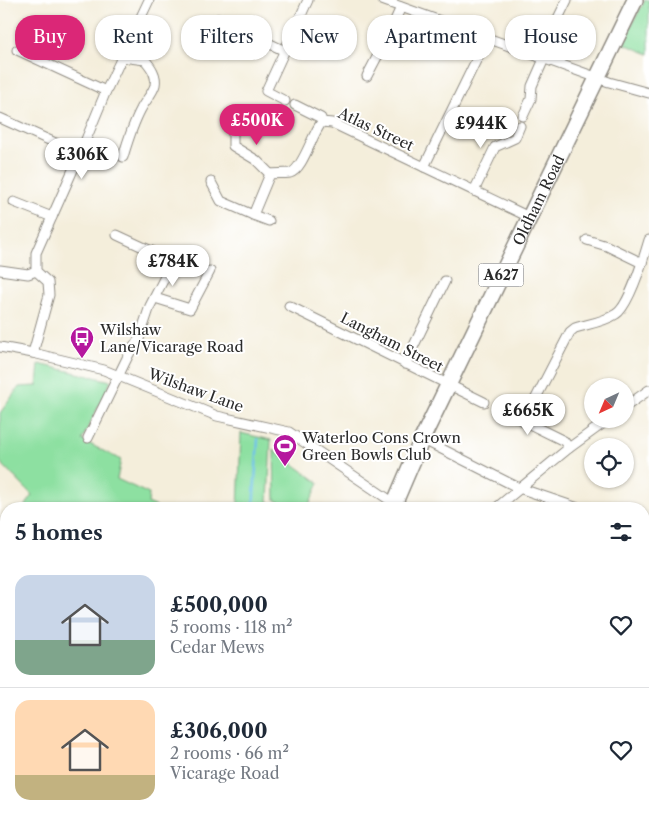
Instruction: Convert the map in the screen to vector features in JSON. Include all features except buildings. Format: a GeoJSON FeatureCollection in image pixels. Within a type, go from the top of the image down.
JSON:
{"type":"FeatureCollection","features":[{"type":"Feature","properties":{"kind":"highway","name":"Oldham Road"},"geometry":{"type":"LineString","coordinates":[[399,502],[429,443],[449,385],[529,217],[603,80],[636,0]]}},
{"type":"Feature","properties":{"kind":"street"},"geometry":{"type":"LineString","coordinates":[[142,15],[149,0]]}},
{"type":"Feature","properties":{"kind":"street"},"geometry":{"type":"LineString","coordinates":[[301,15],[308,0]]}},
{"type":"Feature","properties":{"kind":"street"},"geometry":{"type":"LineString","coordinates":[[382,0],[424,15]]}},
{"type":"Feature","properties":{"kind":"street"},"geometry":{"type":"LineString","coordinates":[[561,15],[567,0]]}},
{"type":"Feature","properties":{"kind":"street"},"geometry":{"type":"LineString","coordinates":[[367,76],[387,38],[400,6]]}},
{"type":"Feature","properties":{"kind":"street"},"geometry":{"type":"LineString","coordinates":[[282,55],[266,91],[285,101]]}},
{"type":"Feature","properties":{"kind":"street"},"geometry":{"type":"LineString","coordinates":[[39,60],[106,91]]}},
{"type":"Feature","properties":{"kind":"street"},"geometry":{"type":"LineString","coordinates":[[33,353],[49,295],[48,282],[36,271],[36,253],[120,60]]}},
{"type":"Feature","properties":{"kind":"street"},"geometry":{"type":"LineString","coordinates":[[123,157],[141,108],[154,86],[155,77],[152,67],[145,60]]}},
{"type":"Feature","properties":{"kind":"street"},"geometry":{"type":"LineString","coordinates":[[424,167],[476,60]]}},
{"type":"Feature","properties":{"kind":"street"},"geometry":{"type":"LineString","coordinates":[[524,116],[531,99],[532,86],[541,60]]}},
{"type":"Feature","properties":{"kind":"street"},"geometry":{"type":"LineString","coordinates":[[548,60],[603,80],[649,93]]}},
{"type":"Feature","properties":{"kind":"street","name":"Atlas Street"},"geometry":{"type":"LineString","coordinates":[[295,105],[321,118],[322,122],[332,123],[529,217]]}},
{"type":"Feature","properties":{"kind":"street"},"geometry":{"type":"LineString","coordinates":[[0,118],[80,154]]}},
{"type":"Feature","properties":{"kind":"street"},"geometry":{"type":"LineString","coordinates":[[233,125],[233,146],[256,160],[270,174],[292,173],[298,167],[316,130],[322,122]]}},
{"type":"Feature","properties":{"kind":"street"},"geometry":{"type":"LineString","coordinates":[[474,191],[495,147],[515,138],[520,126]]}},
{"type":"Feature","properties":{"kind":"street"},"geometry":{"type":"LineString","coordinates":[[253,215],[270,174]]}},
{"type":"Feature","properties":{"kind":"street"},"geometry":{"type":"LineString","coordinates":[[211,182],[221,201],[269,221]]}},
{"type":"Feature","properties":{"kind":"street"},"geometry":{"type":"LineString","coordinates":[[14,202],[52,217]]}},
{"type":"Feature","properties":{"kind":"street"},"geometry":{"type":"LineString","coordinates":[[88,438],[139,338],[150,306],[172,260],[117,235]]}},
{"type":"Feature","properties":{"kind":"street"},"geometry":{"type":"LineString","coordinates":[[587,240],[607,246],[642,263]]}},
{"type":"Feature","properties":{"kind":"street"},"geometry":{"type":"LineString","coordinates":[[524,421],[570,332],[575,328],[606,319],[618,313],[622,308],[642,263],[649,240]]}},
{"type":"Feature","properties":{"kind":"street"},"geometry":{"type":"LineString","coordinates":[[0,270],[28,274],[36,271]]}},
{"type":"Feature","properties":{"kind":"street"},"geometry":{"type":"LineString","coordinates":[[155,298],[190,309],[210,271]]}},
{"type":"Feature","properties":{"kind":"street"},"geometry":{"type":"LineString","coordinates":[[405,364],[445,281]]}},
{"type":"Feature","properties":{"kind":"street","name":"Langham Street"},"geometry":{"type":"LineString","coordinates":[[289,306],[484,402]]}},
{"type":"Feature","properties":{"kind":"street","name":"Wilshaw Lane"},"geometry":{"type":"LineString","coordinates":[[0,347],[104,370],[217,416],[289,432],[389,502]]}},
{"type":"Feature","properties":{"kind":"street"},"geometry":{"type":"LineString","coordinates":[[634,401],[649,390]]}},
{"type":"Feature","properties":{"kind":"street"},"geometry":{"type":"LineString","coordinates":[[499,409],[564,441],[569,448]]}},
{"type":"Feature","properties":{"kind":"street"},"geometry":{"type":"LineString","coordinates":[[503,502],[597,428]]}},
{"type":"Feature","properties":{"kind":"street"},"geometry":{"type":"LineString","coordinates":[[429,443],[520,488],[561,502]]}},
{"type":"Feature","properties":{"kind":"green space"},"geometry":{"type":"Polygon","coordinates":[[[645,0],[649,0],[649,54],[622,43],[645,0]]]}},
{"type":"Feature","properties":{"kind":"green space"},"geometry":{"type":"Polygon","coordinates":[[[39,364],[111,381],[82,440],[121,460],[117,479],[149,494],[148,502],[28,502],[32,495],[0,462],[0,413],[19,387],[37,386],[39,364]]]}},
{"type":"Feature","properties":{"kind":"green space"},"geometry":{"type":"Polygon","coordinates":[[[241,433],[271,440],[269,502],[238,502],[241,433]]]}},
{"type":"Feature","properties":{"kind":"green space","name":"Waterloo Cons Crown Green Bowls Club"},"geometry":{"type":"Polygon","coordinates":[[[274,450],[319,483],[310,502],[279,502],[275,500],[274,450]]]}},
{"type":"Feature","properties":{"kind":"waterway"},"geometry":{"type":"LineString","coordinates":[[254,502],[258,439]]}},
{"type":"Feature","properties":{"kind":"place","name":"Wilshaw Lane/Vicarage Road"},"geometry":{"type":"Point","coordinates":[82,359]}},
{"type":"Feature","properties":{"kind":"place","name":"Waterloo Cons Crown Green Bowls Club"},"geometry":{"type":"Point","coordinates":[285,467]}}]}
